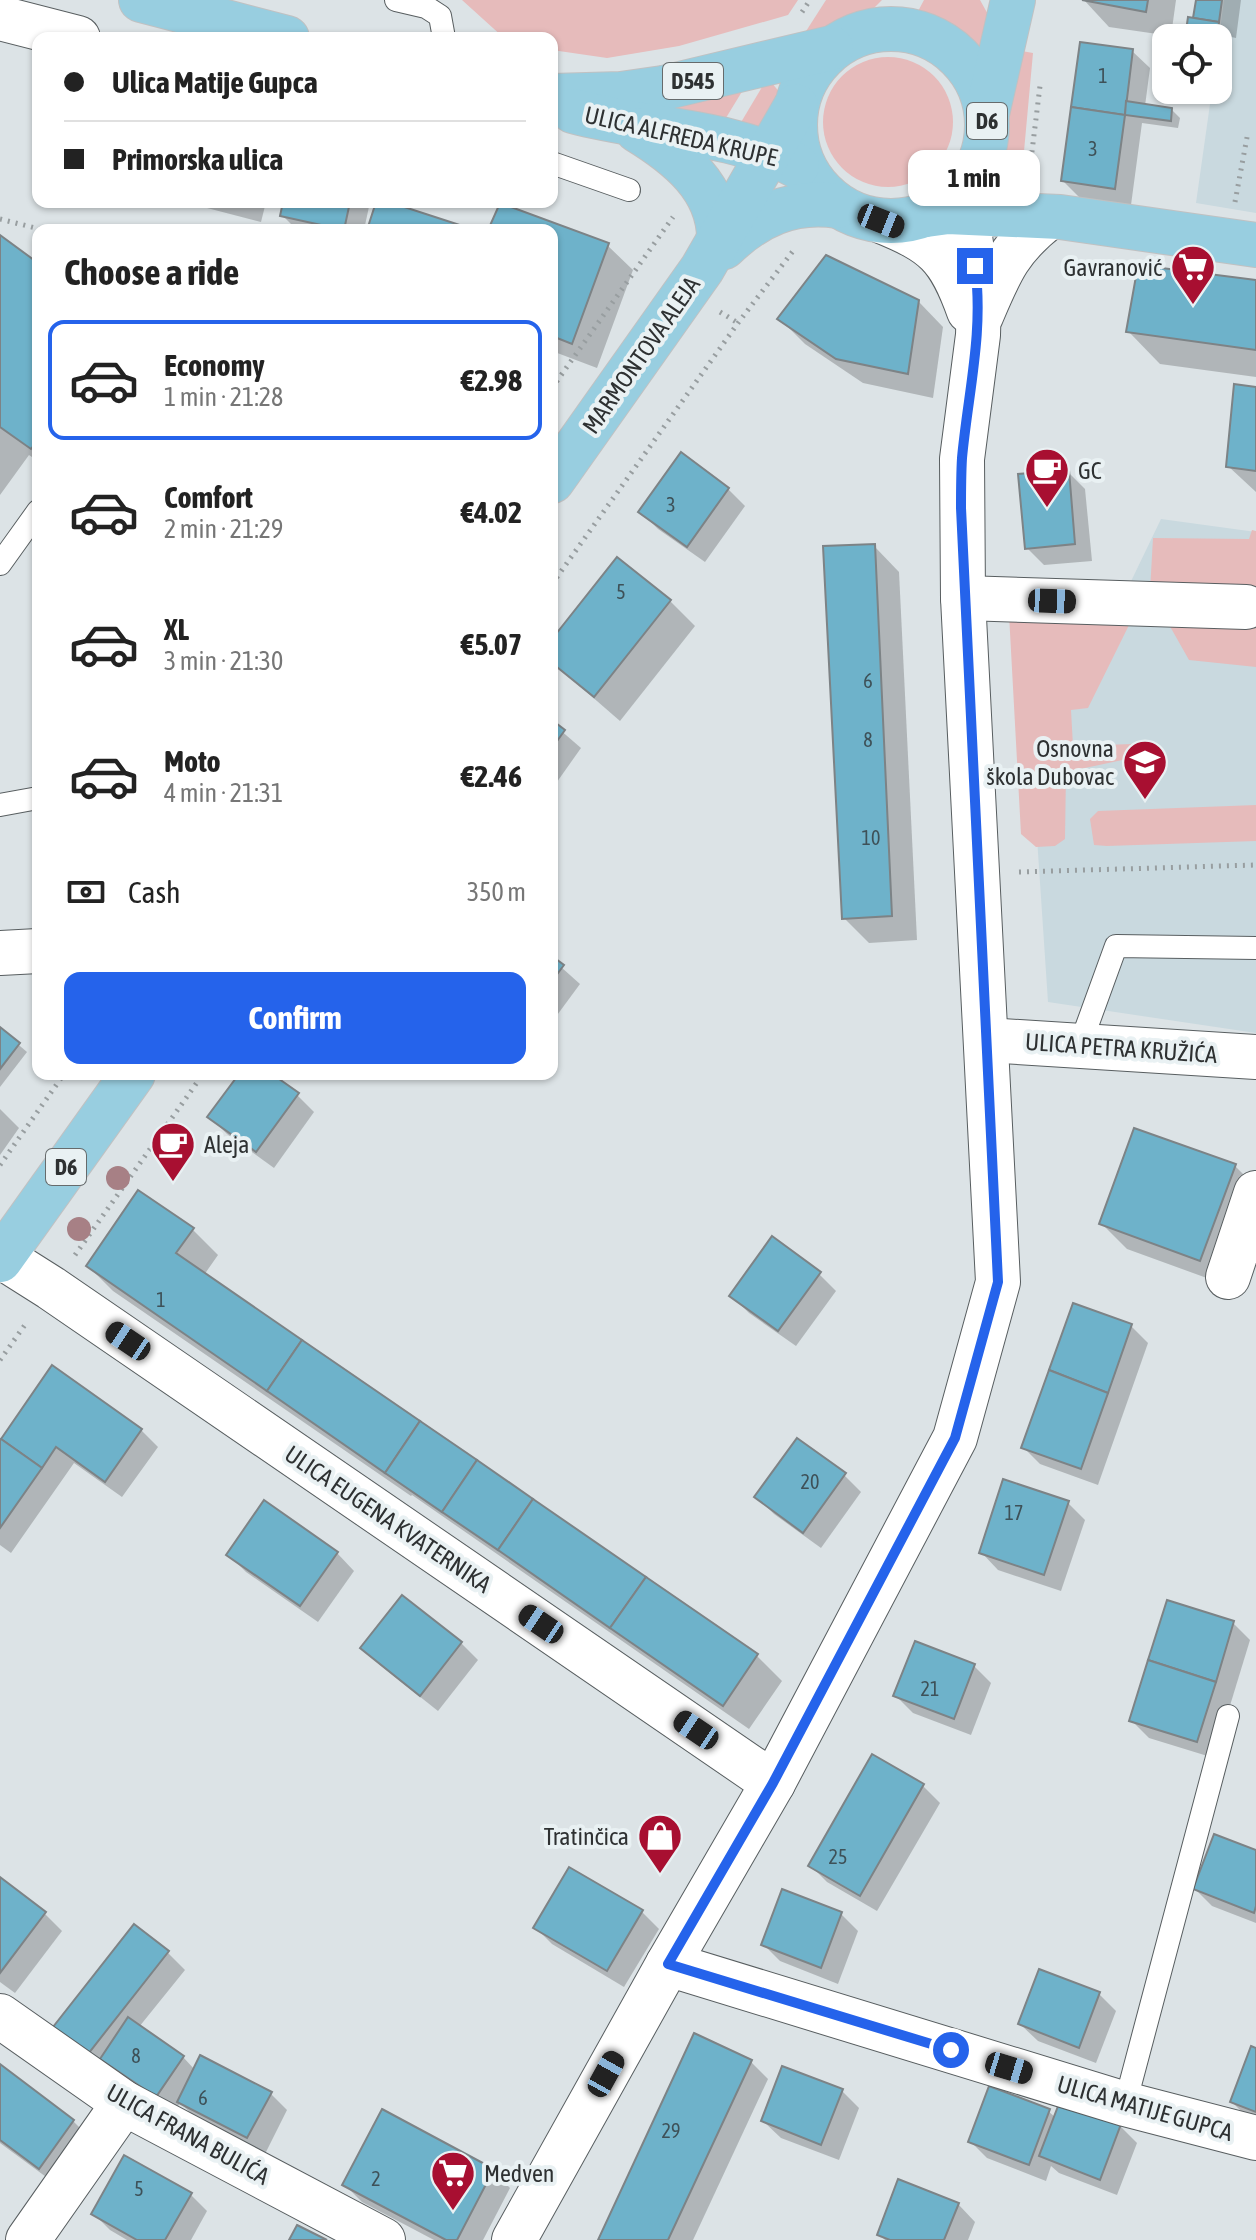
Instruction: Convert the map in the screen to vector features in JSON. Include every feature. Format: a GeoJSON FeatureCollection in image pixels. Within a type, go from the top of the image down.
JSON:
{"type":"FeatureCollection","features":[{"type":"Feature","properties":{"kind":"main road"},"geometry":{"type":"LineString","coordinates":[[141,0],[264,32]]}},
{"type":"Feature","properties":{"kind":"main road"},"geometry":{"type":"LineString","coordinates":[[908,0],[896,12],[815,64],[803,84],[796,106],[794,129],[798,151],[788,164],[838,206],[859,216],[881,221],[904,221],[954,203],[1046,211],[1242,243]]}},
{"type":"Feature","properties":{"kind":"main road","name":"D6"},"geometry":{"type":"LineString","coordinates":[[954,203],[981,160],[1013,0]]}},
{"type":"Feature","properties":{"kind":"main road","name":"D6"},"geometry":{"type":"LineString","coordinates":[[848,40],[889,28],[913,30],[935,38],[954,51],[976,80],[987,125]]}},
{"type":"Feature","properties":{"kind":"main road","name":"ULICA ALFREDA KRUPE"},"geometry":{"type":"LineString","coordinates":[[558,96],[621,94],[663,88],[848,40]]}},
{"type":"Feature","properties":{"kind":"main road","name":"ULICA ALFREDA KRUPE"},"geometry":{"type":"LineString","coordinates":[[558,105],[721,141],[788,164]]}},
{"type":"Feature","properties":{"kind":"main road"},"geometry":{"type":"LineString","coordinates":[[625,122],[671,153],[699,179],[716,210],[710,254]]}},
{"type":"Feature","properties":{"kind":"main road"},"geometry":{"type":"LineString","coordinates":[[987,125],[999,168],[1046,211]]}},
{"type":"Feature","properties":{"kind":"main road","name":"MARMONTOVA ALEJA"},"geometry":{"type":"LineString","coordinates":[[558,472],[710,254],[788,164]]}},
{"type":"Feature","properties":{"kind":"main road","name":"MARMONTOVA ALEJA"},"geometry":{"type":"LineString","coordinates":[[710,254],[762,216],[810,204],[838,206]]}},
{"type":"Feature","properties":{"kind":"main road","name":"D6"},"geometry":{"type":"LineString","coordinates":[[1,1258],[129,1080]]}},
{"type":"Feature","properties":{"kind":"street"},"geometry":{"type":"LineString","coordinates":[[0,18],[55,32]]}},
{"type":"Feature","properties":{"kind":"street"},"geometry":{"type":"LineString","coordinates":[[514,2240],[773,1783],[955,1438],[998,1282],[963,598],[962,459],[979,298],[954,203]]}},
{"type":"Feature","properties":{"kind":"street"},"geometry":{"type":"LineString","coordinates":[[978,328],[1007,258],[1046,211]]}},
{"type":"Feature","properties":{"kind":"street"},"geometry":{"type":"LineString","coordinates":[[881,221],[924,240],[940,254],[954,271],[978,328]]}},
{"type":"Feature","properties":{"kind":"street"},"geometry":{"type":"LineString","coordinates":[[963,598],[1246,607]]}},
{"type":"Feature","properties":{"kind":"street"},"geometry":{"type":"LineString","coordinates":[[0,953],[32,951]]}},
{"type":"Feature","properties":{"kind":"street","name":"ULICA PETRA KRUŽIĆA"},"geometry":{"type":"LineString","coordinates":[[986,1040],[1256,1057]]}},
{"type":"Feature","properties":{"kind":"street"},"geometry":{"type":"LineString","coordinates":[[1228,1277],[1256,1193]]}},
{"type":"Feature","properties":{"kind":"street","name":"ULICA EUGENA KVATERNIKA"},"geometry":{"type":"LineString","coordinates":[[1,1258],[51,1288],[773,1783]]}},
{"type":"Feature","properties":{"kind":"street","name":"ULICA MATIJE GUPCA"},"geometry":{"type":"LineString","coordinates":[[668,1964],[1125,2104],[1256,2138]]}},
{"type":"Feature","properties":{"kind":"street","name":"ULICA FRANA BULIĆA"},"geometry":{"type":"LineString","coordinates":[[0,2016],[124,2103],[383,2240]]}},
{"type":"Feature","properties":{"kind":"street"},"geometry":{"type":"LineString","coordinates":[[28,2240],[124,2103]]}},
{"type":"Feature","properties":{"kind":"lane"},"geometry":{"type":"LineString","coordinates":[[396,0],[426,7],[440,16],[443,32]]}},
{"type":"Feature","properties":{"kind":"lane"},"geometry":{"type":"LineString","coordinates":[[558,165],[629,190]]}},
{"type":"Feature","properties":{"kind":"lane"},"geometry":{"type":"LineString","coordinates":[[0,564],[32,519]]}},
{"type":"Feature","properties":{"kind":"lane"},"geometry":{"type":"LineString","coordinates":[[0,805],[32,799]]}},
{"type":"Feature","properties":{"kind":"lane"},"geometry":{"type":"LineString","coordinates":[[1080,1045],[1116,946],[1256,948]]}},
{"type":"Feature","properties":{"kind":"lane"},"geometry":{"type":"LineString","coordinates":[[1125,2104],[1228,1716]]}},
{"type":"Feature","properties":{"kind":"path"},"geometry":{"type":"LineString","coordinates":[[1041,73],[1046,211]]}},
{"type":"Feature","properties":{"kind":"path"},"geometry":{"type":"LineString","coordinates":[[1242,243],[1248,132]]}},
{"type":"Feature","properties":{"kind":"path"},"geometry":{"type":"LineString","coordinates":[[0,219],[32,227]]}},
{"type":"Feature","properties":{"kind":"path"},"geometry":{"type":"LineString","coordinates":[[558,576],[738,323],[801,241]]}},
{"type":"Feature","properties":{"kind":"path"},"geometry":{"type":"LineString","coordinates":[[978,873],[1256,865]]}},
{"type":"Feature","properties":{"kind":"path"},"geometry":{"type":"LineString","coordinates":[[0,1165],[60,1080]]}},
{"type":"Feature","properties":{"kind":"path"},"geometry":{"type":"LineString","coordinates":[[0,1360],[199,1080]]}},
{"type":"Feature","properties":{"kind":"shaded area"},"geometry":{"type":"Polygon","coordinates":[[[462,0],[798,0],[788,15],[679,46],[607,58],[558,51],[558,32],[497,32],[462,0]]]}},
{"type":"Feature","properties":{"kind":"shaded area"},"geometry":{"type":"Polygon","coordinates":[[[826,0],[882,0],[872,10],[801,39],[826,0]]]}},
{"type":"Feature","properties":{"kind":"shaded area"},"geometry":{"type":"Polygon","coordinates":[[[924,0],[980,0],[990,18],[983,63],[953,34],[915,17],[924,0]]]}},
{"type":"Feature","properties":{"kind":"shaded area"},"geometry":{"type":"Polygon","coordinates":[[[1224,0],[1256,0],[1256,213],[1196,203],[1210,104],[1232,104],[1232,24],[1221,24],[1224,0]]]}},
{"type":"Feature","properties":{"kind":"shaded area"},"geometry":{"type":"Polygon","coordinates":[[[1016,50],[1033,53],[1022,173],[1004,146],[1001,131],[1004,98],[1016,50]]]}},
{"type":"Feature","properties":{"kind":"shaded area"},"geometry":{"type":"Polygon","coordinates":[[[888,57],[913,62],[934,76],[948,97],[953,122],[948,147],[934,168],[913,182],[888,187],[863,182],[842,168],[828,147],[823,122],[828,97],[842,76],[863,62],[888,57]]]}},
{"type":"Feature","properties":{"kind":"shaded area"},"geometry":{"type":"Polygon","coordinates":[[[765,82],[772,83],[780,93],[764,137],[734,134],[765,82]]]}},
{"type":"Feature","properties":{"kind":"shaded area"},"geometry":{"type":"Polygon","coordinates":[[[746,85],[718,131],[645,109],[746,85]]]}},
{"type":"Feature","properties":{"kind":"shaded area","name":"Osnovna škola Dubovac"},"geometry":{"type":"Polygon","coordinates":[[[1161,519],[1256,532],[1256,1033],[1048,1002],[1020,584],[1122,600],[1161,519]]]}},
{"type":"Feature","properties":{"kind":"shaded area"},"geometry":{"type":"Polygon","coordinates":[[[1252,530],[1256,531],[1256,667],[1189,660],[1150,591],[1153,538],[1249,539],[1252,530]]]}},
{"type":"Feature","properties":{"kind":"shaded area"},"geometry":{"type":"Polygon","coordinates":[[[1009,614],[1131,621],[1088,708],[1071,710],[1073,746],[1132,744],[1132,758],[1066,772],[1065,839],[1055,846],[1036,847],[1021,834],[1009,614]]]}},
{"type":"Feature","properties":{"kind":"shaded area"},"geometry":{"type":"Polygon","coordinates":[[[1256,805],[1256,841],[1094,845],[1090,819],[1098,811],[1256,805]]]}},
{"type":"Feature","properties":{"kind":"building"},"geometry":{"type":"Polygon","coordinates":[[[1082,0],[1148,0],[1146,12],[1082,0]]]}},
{"type":"Feature","properties":{"kind":"building"},"geometry":{"type":"Polygon","coordinates":[[[1196,0],[1222,0],[1219,22],[1193,18],[1196,0]]]}},
{"type":"Feature","properties":{"kind":"building"},"geometry":{"type":"Polygon","coordinates":[[[1188,17],[1219,22],[1219,24],[1187,24],[1188,17]]]}},
{"type":"Feature","properties":{"kind":"building"},"geometry":{"type":"Polygon","coordinates":[[[1080,42],[1133,49],[1125,115],[1071,107],[1080,42]]]}},
{"type":"Feature","properties":{"kind":"building"},"geometry":{"type":"Polygon","coordinates":[[[1126,101],[1172,108],[1171,121],[1125,115],[1126,101]]]}},
{"type":"Feature","properties":{"kind":"building"},"geometry":{"type":"Polygon","coordinates":[[[1071,107],[1125,115],[1115,189],[1061,181],[1071,107]]]}},
{"type":"Feature","properties":{"kind":"building"},"geometry":{"type":"Polygon","coordinates":[[[282,208],[349,208],[345,224],[317,224],[280,216],[282,208]]]}},
{"type":"Feature","properties":{"kind":"building"},"geometry":{"type":"Polygon","coordinates":[[[374,208],[407,208],[457,224],[369,224],[374,208]]]}},
{"type":"Feature","properties":{"kind":"building"},"geometry":{"type":"Polygon","coordinates":[[[498,208],[514,208],[557,224],[491,224],[498,208]]]}},
{"type":"Feature","properties":{"kind":"building"},"geometry":{"type":"Polygon","coordinates":[[[558,224],[609,243],[572,344],[558,338],[558,224]]]}},
{"type":"Feature","properties":{"kind":"building"},"geometry":{"type":"Polygon","coordinates":[[[0,235],[32,259],[32,448],[0,427],[0,235]]]}},
{"type":"Feature","properties":{"kind":"building"},"geometry":{"type":"Polygon","coordinates":[[[826,255],[919,300],[908,374],[836,359],[777,319],[826,255]]]}},
{"type":"Feature","properties":{"kind":"building","name":"Gavranović"},"geometry":{"type":"Polygon","coordinates":[[[1138,265],[1256,280],[1256,350],[1126,332],[1138,265]]]}},
{"type":"Feature","properties":{"kind":"building"},"geometry":{"type":"Polygon","coordinates":[[[1234,384],[1256,387],[1256,471],[1226,467],[1234,384]]]}},
{"type":"Feature","properties":{"kind":"building"},"geometry":{"type":"Polygon","coordinates":[[[681,452],[729,488],[687,547],[638,512],[681,452]]]}},
{"type":"Feature","properties":{"kind":"building","name":"GC"},"geometry":{"type":"Polygon","coordinates":[[[1069,470],[1075,544],[1025,549],[1018,474],[1069,470]]]}},
{"type":"Feature","properties":{"kind":"building"},"geometry":{"type":"Polygon","coordinates":[[[875,544],[892,916],[842,919],[823,546],[875,544]]]}},
{"type":"Feature","properties":{"kind":"building"},"geometry":{"type":"Polygon","coordinates":[[[617,557],[671,600],[594,697],[558,668],[558,631],[617,557]]]}},
{"type":"Feature","properties":{"kind":"building"},"geometry":{"type":"Polygon","coordinates":[[[558,725],[565,730],[558,740],[558,725]]]}},
{"type":"Feature","properties":{"kind":"building"},"geometry":{"type":"Polygon","coordinates":[[[0,1027],[20,1043],[0,1069],[0,1027]]]}},
{"type":"Feature","properties":{"kind":"building"},"geometry":{"type":"Polygon","coordinates":[[[235,1080],[281,1080],[299,1093],[256,1152],[207,1117],[235,1080]]]}},
{"type":"Feature","properties":{"kind":"building"},"geometry":{"type":"Polygon","coordinates":[[[1134,1128],[1236,1164],[1200,1261],[1099,1224],[1134,1128]]]}},
{"type":"Feature","properties":{"kind":"building"},"geometry":{"type":"Polygon","coordinates":[[[138,1190],[194,1228],[176,1253],[302,1340],[267,1391],[86,1266],[138,1190]]]}},
{"type":"Feature","properties":{"kind":"building"},"geometry":{"type":"Polygon","coordinates":[[[772,1236],[821,1272],[778,1331],[729,1296],[772,1236]]]}},
{"type":"Feature","properties":{"kind":"building"},"geometry":{"type":"Polygon","coordinates":[[[1073,1303],[1132,1324],[1108,1393],[1049,1370],[1073,1303]]]}},
{"type":"Feature","properties":{"kind":"building"},"geometry":{"type":"Polygon","coordinates":[[[302,1340],[420,1421],[385,1473],[267,1391],[302,1340]]]}},
{"type":"Feature","properties":{"kind":"building"},"geometry":{"type":"Polygon","coordinates":[[[52,1365],[142,1429],[105,1482],[56,1447],[42,1468],[1,1439],[52,1365]]]}},
{"type":"Feature","properties":{"kind":"building"},"geometry":{"type":"Polygon","coordinates":[[[1049,1370],[1108,1393],[1081,1469],[1021,1448],[1049,1370]]]}},
{"type":"Feature","properties":{"kind":"building"},"geometry":{"type":"Polygon","coordinates":[[[420,1421],[477,1460],[442,1512],[385,1473],[420,1421]]]}},
{"type":"Feature","properties":{"kind":"building"},"geometry":{"type":"Polygon","coordinates":[[[797,1438],[846,1473],[803,1533],[754,1497],[797,1438]]]}},
{"type":"Feature","properties":{"kind":"building"},"geometry":{"type":"Polygon","coordinates":[[[0,1440],[42,1468],[0,1528],[0,1440]]]}},
{"type":"Feature","properties":{"kind":"building"},"geometry":{"type":"Polygon","coordinates":[[[477,1460],[533,1499],[498,1550],[442,1512],[477,1460]]]}},
{"type":"Feature","properties":{"kind":"building"},"geometry":{"type":"Polygon","coordinates":[[[1003,1479],[1069,1501],[1044,1575],[979,1553],[1003,1479]]]}},
{"type":"Feature","properties":{"kind":"building"},"geometry":{"type":"Polygon","coordinates":[[[533,1499],[646,1577],[610,1628],[498,1550],[533,1499]]]}},
{"type":"Feature","properties":{"kind":"building"},"geometry":{"type":"Polygon","coordinates":[[[264,1500],[338,1552],[300,1606],[226,1555],[264,1500]]]}},
{"type":"Feature","properties":{"kind":"building"},"geometry":{"type":"Polygon","coordinates":[[[646,1577],[758,1654],[723,1706],[610,1628],[646,1577]]]}},
{"type":"Feature","properties":{"kind":"building"},"geometry":{"type":"Polygon","coordinates":[[[402,1595],[462,1642],[420,1696],[360,1648],[402,1595]]]}},
{"type":"Feature","properties":{"kind":"building"},"geometry":{"type":"Polygon","coordinates":[[[1167,1600],[1234,1621],[1216,1682],[1148,1660],[1167,1600]]]}},
{"type":"Feature","properties":{"kind":"building"},"geometry":{"type":"Polygon","coordinates":[[[915,1641],[975,1664],[954,1719],[893,1696],[915,1641]]]}},
{"type":"Feature","properties":{"kind":"building"},"geometry":{"type":"Polygon","coordinates":[[[1148,1660],[1216,1682],[1197,1742],[1129,1721],[1148,1660]]]}},
{"type":"Feature","properties":{"kind":"building"},"geometry":{"type":"Polygon","coordinates":[[[872,1754],[924,1784],[860,1896],[808,1866],[872,1754]]]}},
{"type":"Feature","properties":{"kind":"building"},"geometry":{"type":"Polygon","coordinates":[[[1214,1834],[1256,1850],[1254,1913],[1193,1889],[1214,1834]]]}},
{"type":"Feature","properties":{"kind":"building"},"geometry":{"type":"Polygon","coordinates":[[[569,1867],[643,1910],[607,1971],[533,1928],[569,1867]]]}},
{"type":"Feature","properties":{"kind":"building"},"geometry":{"type":"Polygon","coordinates":[[[0,1877],[46,1912],[0,1973],[0,1877]]]}},
{"type":"Feature","properties":{"kind":"building"},"geometry":{"type":"Polygon","coordinates":[[[782,1889],[842,1912],[821,1968],[761,1945],[782,1889]]]}},
{"type":"Feature","properties":{"kind":"building"},"geometry":{"type":"Polygon","coordinates":[[[134,1924],[169,1951],[88,2054],[53,2027],[134,1924]]]}},
{"type":"Feature","properties":{"kind":"building"},"geometry":{"type":"Polygon","coordinates":[[[1039,1969],[1100,1992],[1079,2048],[1018,2024],[1039,1969]]]}},
{"type":"Feature","properties":{"kind":"building"},"geometry":{"type":"Polygon","coordinates":[[[128,2017],[184,2056],[156,2097],[100,2059],[128,2017]]]}},
{"type":"Feature","properties":{"kind":"building"},"geometry":{"type":"Polygon","coordinates":[[[694,2033],[752,2060],[668,2240],[598,2240],[694,2033]]]}},
{"type":"Feature","properties":{"kind":"building"},"geometry":{"type":"Polygon","coordinates":[[[1251,2046],[1256,2048],[1256,2112],[1230,2102],[1251,2046]]]}},
{"type":"Feature","properties":{"kind":"building"},"geometry":{"type":"Polygon","coordinates":[[[200,2055],[272,2092],[247,2138],[177,2102],[200,2055]]]}},
{"type":"Feature","properties":{"kind":"building"},"geometry":{"type":"Polygon","coordinates":[[[0,2064],[74,2120],[39,2169],[0,2140],[0,2064]]]}},
{"type":"Feature","properties":{"kind":"building"},"geometry":{"type":"Polygon","coordinates":[[[782,2066],[843,2089],[821,2145],[761,2121],[782,2066]]]}},
{"type":"Feature","properties":{"kind":"building"},"geometry":{"type":"Polygon","coordinates":[[[989,2086],[1050,2109],[1029,2165],[968,2142],[989,2086]]]}},
{"type":"Feature","properties":{"kind":"building"},"geometry":{"type":"Polygon","coordinates":[[[1060,2101],[1121,2124],[1100,2180],[1039,2156],[1060,2101]]]}},
{"type":"Feature","properties":{"kind":"building"},"geometry":{"type":"Polygon","coordinates":[[[382,2109],[494,2169],[457,2240],[446,2240],[342,2185],[382,2109]]]}},
{"type":"Feature","properties":{"kind":"building"},"geometry":{"type":"Polygon","coordinates":[[[124,2155],[192,2193],[165,2240],[137,2240],[91,2214],[124,2155]]]}},
{"type":"Feature","properties":{"kind":"building"},"geometry":{"type":"Polygon","coordinates":[[[898,2179],[959,2203],[944,2240],[890,2240],[877,2235],[898,2179]]]}},
{"type":"Feature","properties":{"kind":"building"},"geometry":{"type":"Polygon","coordinates":[[[297,2225],[327,2240],[289,2240],[297,2225]]]}},
{"type":"Feature","properties":{"kind":"place","name":"Gavranović"},"geometry":{"type":"Point","coordinates":[1193,306]}},
{"type":"Feature","properties":{"kind":"place","name":"GC"},"geometry":{"type":"Point","coordinates":[1047,509]}},
{"type":"Feature","properties":{"kind":"place","name":"Osnovna škola Dubovac"},"geometry":{"type":"Point","coordinates":[1145,801]}},
{"type":"Feature","properties":{"kind":"place","name":"Aleja"},"geometry":{"type":"Point","coordinates":[173,1183]}},
{"type":"Feature","properties":{"kind":"place","name":"Tratinčica"},"geometry":{"type":"Point","coordinates":[660,1875]}},
{"type":"Feature","properties":{"kind":"place","name":"Medven"},"geometry":{"type":"Point","coordinates":[453,2212]}},
{"type":"Feature","properties":{"kind":"route"},"geometry":{"type":"LineString","coordinates":[[951,2050],[668,1964],[773,1783],[955,1438],[998,1282],[963,598],[962,459],[978,335],[979,298],[975,266]]}}]}
